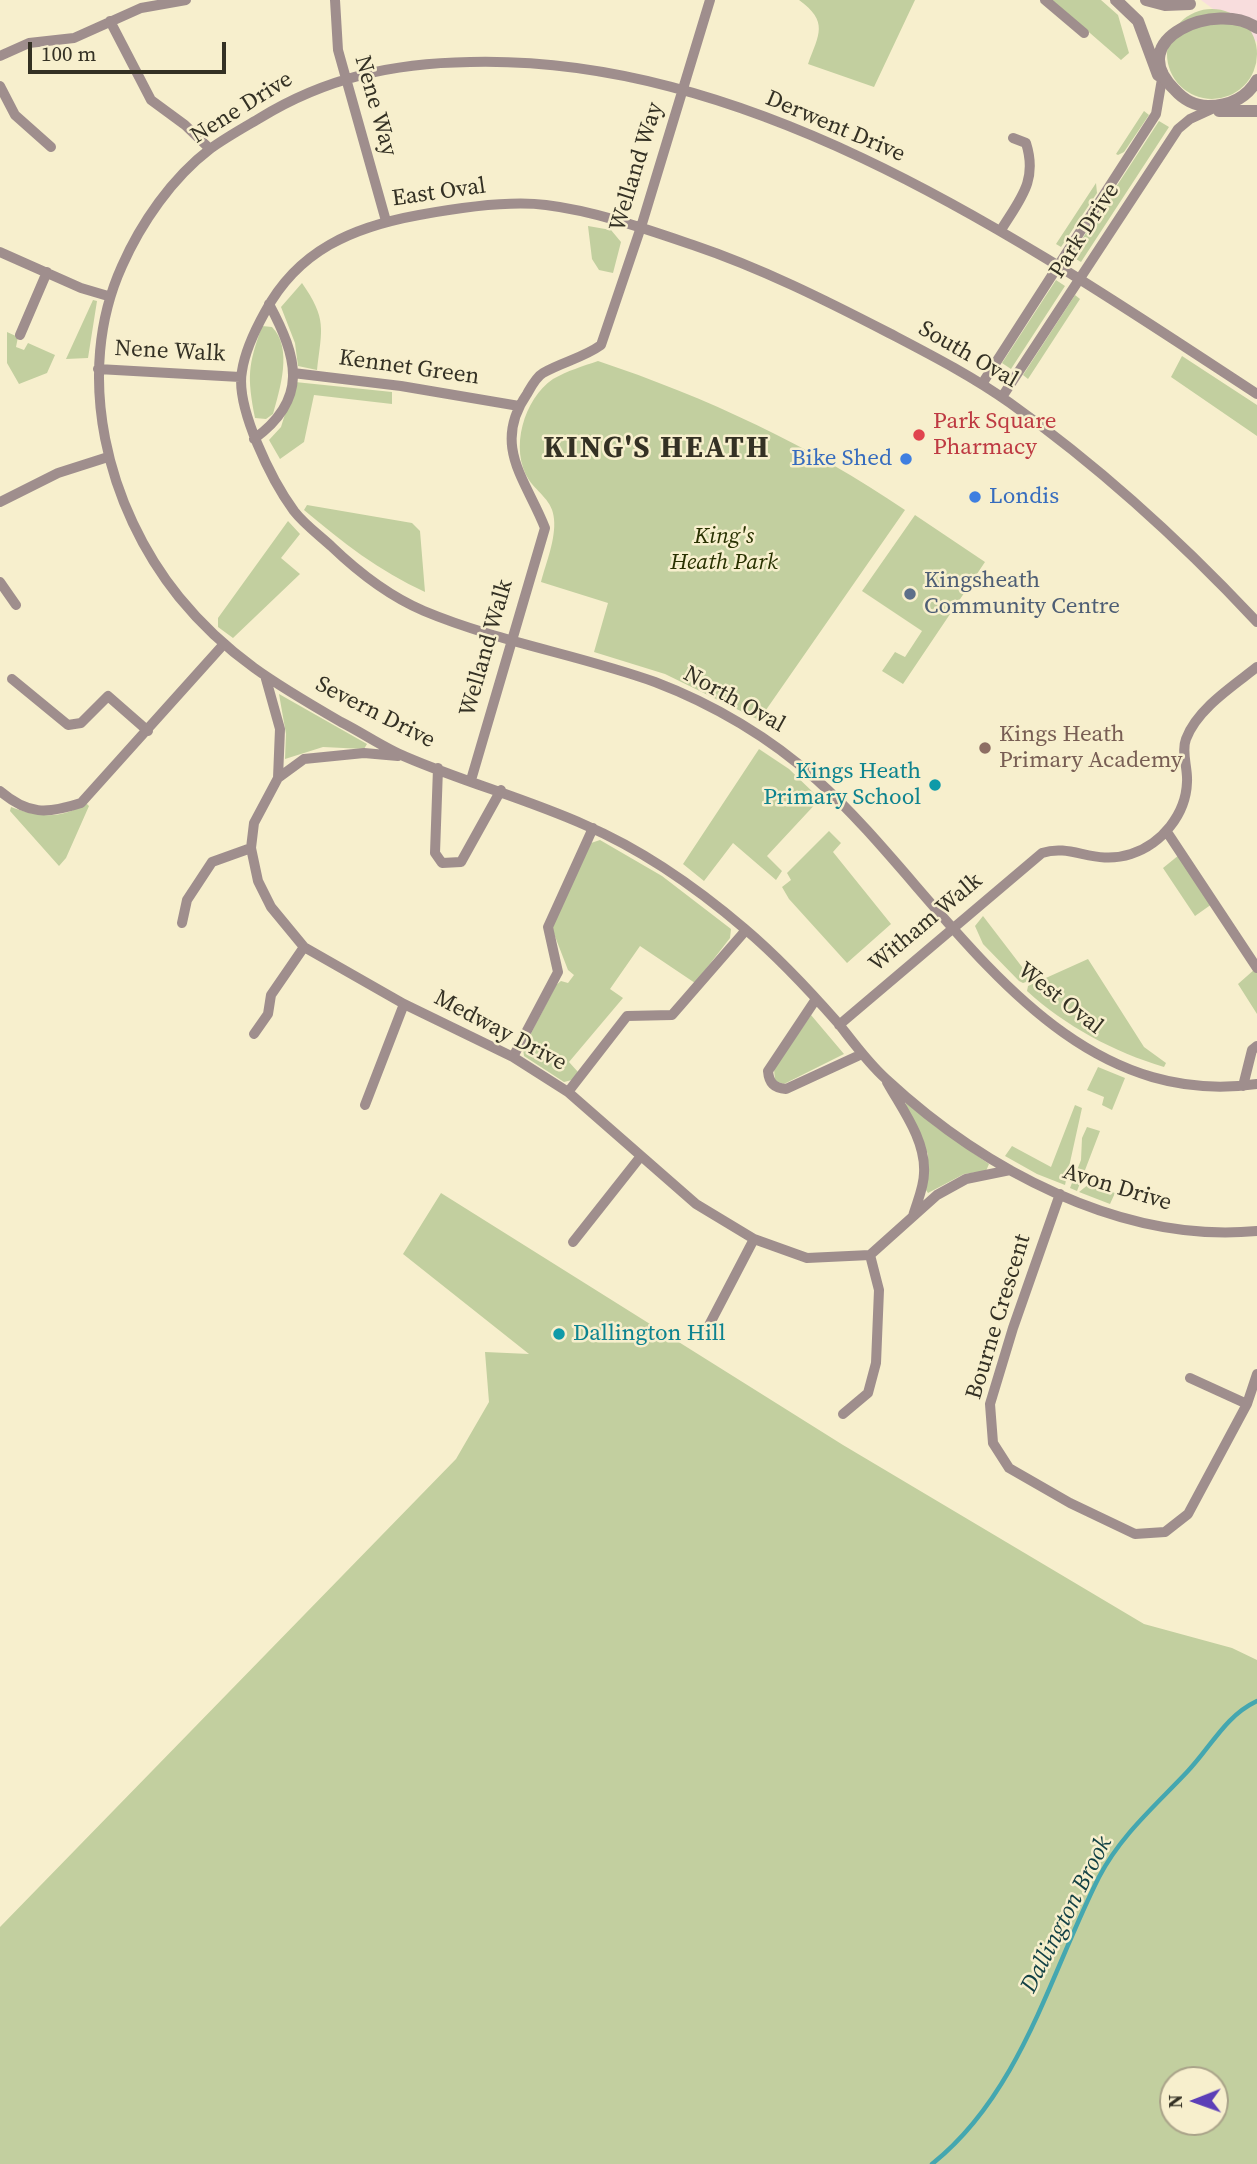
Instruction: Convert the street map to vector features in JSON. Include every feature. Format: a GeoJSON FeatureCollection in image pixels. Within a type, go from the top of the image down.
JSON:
{"type":"FeatureCollection","features":[{"type":"Feature","properties":{"kind":"street"},"geometry":{"type":"LineString","coordinates":[[0,56],[29,43],[74,38],[141,8],[186,0]]}},
{"type":"Feature","properties":{"kind":"street","name":"Nene Way"},"geometry":{"type":"LineString","coordinates":[[335,0],[335,29],[344,79],[386,221]]}},
{"type":"Feature","properties":{"kind":"street","name":"Welland Way"},"geometry":{"type":"LineString","coordinates":[[519,406],[541,373],[584,357],[601,345],[641,227],[710,0]]}},
{"type":"Feature","properties":{"kind":"street"},"geometry":{"type":"LineString","coordinates":[[1045,0],[1084,33]]}},
{"type":"Feature","properties":{"kind":"street"},"geometry":{"type":"LineString","coordinates":[[1116,0],[1138,21],[1167,94],[1202,112],[1257,108]]}},
{"type":"Feature","properties":{"kind":"street"},"geometry":{"type":"LineString","coordinates":[[1146,0],[1166,5],[1202,3],[1185,8],[1166,29],[1161,42],[1163,79],[1172,88],[1186,100],[1202,106],[1257,108]]}},
{"type":"Feature","properties":{"kind":"street"},"geometry":{"type":"LineString","coordinates":[[1236,7],[1257,27]]}},
{"type":"Feature","properties":{"kind":"street"},"geometry":{"type":"LineString","coordinates":[[110,21],[151,100],[185,125],[210,149]]}},
{"type":"Feature","properties":{"kind":"street","name":"Derwent Drive"},"geometry":{"type":"LineString","coordinates":[[344,79],[420,65],[516,61],[626,74],[682,90],[786,126],[887,170],[1001,230],[1257,394]]}},
{"type":"Feature","properties":{"kind":"street","name":"Nene Drive"},"geometry":{"type":"LineString","coordinates":[[108,457],[98,369],[108,296],[131,246],[158,205],[183,174],[210,149],[295,97],[344,79]]}},
{"type":"Feature","properties":{"kind":"street","name":"Park Drive"},"geometry":{"type":"LineString","coordinates":[[982,384],[1156,114],[1163,79]]}},
{"type":"Feature","properties":{"kind":"street"},"geometry":{"type":"LineString","coordinates":[[1224,105],[1242,97],[1257,80]]}},
{"type":"Feature","properties":{"kind":"street"},"geometry":{"type":"LineString","coordinates":[[0,86],[15,115],[51,147]]}},
{"type":"Feature","properties":{"kind":"street","name":"Park Drive"},"geometry":{"type":"LineString","coordinates":[[1002,397],[1178,129],[1202,112],[1224,105]]}},
{"type":"Feature","properties":{"kind":"street"},"geometry":{"type":"LineString","coordinates":[[1001,230],[1030,180],[1032,161],[1026,143],[1013,138]]}},
{"type":"Feature","properties":{"kind":"street","name":"East Oval"},"geometry":{"type":"LineString","coordinates":[[511,639],[420,610],[352,566],[296,513],[254,439],[240,377],[252,338],[269,304],[295,270],[334,240],[386,221],[453,208],[542,204],[641,227]]}},
{"type":"Feature","properties":{"kind":"street","name":"South Oval"},"geometry":{"type":"LineString","coordinates":[[641,227],[752,265],[848,312],[982,384],[1171,532],[1257,622]]}},
{"type":"Feature","properties":{"kind":"street"},"geometry":{"type":"LineString","coordinates":[[0,252],[108,296]]}},
{"type":"Feature","properties":{"kind":"street"},"geometry":{"type":"LineString","coordinates":[[20,335],[47,272]]}},
{"type":"Feature","properties":{"kind":"street"},"geometry":{"type":"LineString","coordinates":[[254,439],[273,425],[289,405],[293,373],[286,336],[269,304]]}},
{"type":"Feature","properties":{"kind":"street","name":"Nene Walk"},"geometry":{"type":"LineString","coordinates":[[98,369],[240,377]]}},
{"type":"Feature","properties":{"kind":"street","name":"Kennet Green"},"geometry":{"type":"LineString","coordinates":[[293,373],[401,386],[519,406]]}},
{"type":"Feature","properties":{"kind":"street","name":"Welland Walk"},"geometry":{"type":"LineString","coordinates":[[471,780],[545,528],[536,504],[517,474],[511,445],[519,406]]}},
{"type":"Feature","properties":{"kind":"street"},"geometry":{"type":"LineString","coordinates":[[0,502],[58,473],[108,457]]}},
{"type":"Feature","properties":{"kind":"street","name":"Severn Drive"},"geometry":{"type":"LineString","coordinates":[[108,457],[140,537],[177,594],[223,645],[266,679],[404,757],[500,790],[593,828],[673,873],[746,930]]}},
{"type":"Feature","properties":{"kind":"street"},"geometry":{"type":"LineString","coordinates":[[0,582],[16,604]]}},
{"type":"Feature","properties":{"kind":"street","name":"North Oval"},"geometry":{"type":"LineString","coordinates":[[511,639],[653,681],[764,738],[850,811],[951,929]]}},
{"type":"Feature","properties":{"kind":"street"},"geometry":{"type":"LineString","coordinates":[[0,791],[15,804],[50,813],[81,803],[223,645]]}},
{"type":"Feature","properties":{"kind":"street"},"geometry":{"type":"LineString","coordinates":[[1257,667],[1197,719],[1185,740],[1186,795],[1167,832],[1257,968]]}},
{"type":"Feature","properties":{"kind":"street"},"geometry":{"type":"LineString","coordinates":[[12,679],[68,725],[82,723],[108,696],[148,731]]}},
{"type":"Feature","properties":{"kind":"street","name":"Medway Drive"},"geometry":{"type":"LineString","coordinates":[[266,679],[279,729],[278,778]]}},
{"type":"Feature","properties":{"kind":"street","name":"Medway Drive"},"geometry":{"type":"LineString","coordinates":[[404,757],[364,753],[304,759],[278,778],[254,823],[251,848],[258,881],[271,907],[304,947],[404,1004],[513,1057],[568,1092],[696,1204],[754,1239],[807,1258],[870,1255]]}},
{"type":"Feature","properties":{"kind":"street"},"geometry":{"type":"LineString","coordinates":[[438,768],[435,853],[442,863],[461,862],[500,790]]}},
{"type":"Feature","properties":{"kind":"street"},"geometry":{"type":"LineString","coordinates":[[513,1057],[558,972],[548,927],[593,828]]}},
{"type":"Feature","properties":{"kind":"street","name":"Witham Walk"},"geometry":{"type":"LineString","coordinates":[[839,1025],[1042,853],[1058,850],[1111,859],[1134,854],[1167,832]]}},
{"type":"Feature","properties":{"kind":"street"},"geometry":{"type":"LineString","coordinates":[[182,923],[187,900],[212,862],[251,848]]}},
{"type":"Feature","properties":{"kind":"street","name":"West Oval"},"geometry":{"type":"LineString","coordinates":[[951,929],[1021,1001],[1090,1051],[1157,1078],[1199,1086],[1257,1084]]}},
{"type":"Feature","properties":{"kind":"street"},"geometry":{"type":"LineString","coordinates":[[568,1092],[627,1016],[672,1016],[746,930]]}},
{"type":"Feature","properties":{"kind":"street","name":"Avon Drive"},"geometry":{"type":"LineString","coordinates":[[746,930],[816,999],[884,1078],[959,1138],[1010,1170],[1060,1194],[1151,1224],[1222,1233],[1257,1231]]}},
{"type":"Feature","properties":{"kind":"street"},"geometry":{"type":"LineString","coordinates":[[254,1034],[268,1014],[271,996],[304,947]]}},
{"type":"Feature","properties":{"kind":"street"},"geometry":{"type":"LineString","coordinates":[[816,999],[768,1072],[769,1081],[778,1088],[786,1089],[862,1054]]}},
{"type":"Feature","properties":{"kind":"street"},"geometry":{"type":"LineString","coordinates":[[365,1105],[404,1004]]}},
{"type":"Feature","properties":{"kind":"street"},"geometry":{"type":"LineString","coordinates":[[1243,1086],[1252,1050],[1257,1046]]}},
{"type":"Feature","properties":{"kind":"street","name":"Avon Drive"},"geometry":{"type":"LineString","coordinates":[[884,1078],[917,1138],[923,1156],[925,1175],[913,1216]]}},
{"type":"Feature","properties":{"kind":"street"},"geometry":{"type":"LineString","coordinates":[[573,1242],[641,1156]]}},
{"type":"Feature","properties":{"kind":"street"},"geometry":{"type":"LineString","coordinates":[[843,1414],[869,1393],[876,1363],[879,1290],[870,1255],[937,1195],[967,1179],[1010,1170]]}},
{"type":"Feature","properties":{"kind":"street","name":"Bourne Crescent"},"geometry":{"type":"LineString","coordinates":[[1060,1194],[1013,1328],[990,1404],[993,1443],[1009,1468],[1070,1503],[1135,1534],[1165,1532],[1188,1514],[1247,1404],[1257,1374]]}},
{"type":"Feature","properties":{"kind":"street"},"geometry":{"type":"LineString","coordinates":[[707,1329],[754,1239]]}},
{"type":"Feature","properties":{"kind":"street"},"geometry":{"type":"LineString","coordinates":[[1190,1378],[1247,1404]]}},
{"type":"Feature","properties":{"kind":"shaded area"},"geometry":{"type":"Polygon","coordinates":[[[1201,0],[1257,0],[1257,42],[1201,0]]]}},
{"type":"Feature","properties":{"kind":"green space"},"geometry":{"type":"Polygon","coordinates":[[[799,0],[915,0],[874,87],[808,64],[819,29],[815,15],[799,0]]]}},
{"type":"Feature","properties":{"kind":"green space"},"geometry":{"type":"Polygon","coordinates":[[[1052,0],[1101,0],[1118,15],[1129,53],[1121,60],[1052,0]]]}},
{"type":"Feature","properties":{"kind":"green space"},"geometry":{"type":"Polygon","coordinates":[[[1212,9],[1229,13],[1244,22],[1253,37],[1257,54],[1253,71],[1244,86],[1229,95],[1212,99],[1195,95],[1180,86],[1171,71],[1167,54],[1171,37],[1180,22],[1195,13],[1212,9]]]}},
{"type":"Feature","properties":{"kind":"green space"},"geometry":{"type":"Polygon","coordinates":[[[1144,111],[1149,115],[1124,152],[1116,154],[1144,111]]]}},
{"type":"Feature","properties":{"kind":"green space"},"geometry":{"type":"Polygon","coordinates":[[[1159,121],[1169,127],[1081,262],[1071,256],[1159,121]]]}},
{"type":"Feature","properties":{"kind":"green space"},"geometry":{"type":"Polygon","coordinates":[[[1096,183],[1097,193],[1061,247],[1056,244],[1096,183]]]}},
{"type":"Feature","properties":{"kind":"green space"},"geometry":{"type":"Polygon","coordinates":[[[588,226],[611,230],[621,242],[613,273],[599,270],[592,259],[588,226]]]}},
{"type":"Feature","properties":{"kind":"green space"},"geometry":{"type":"Polygon","coordinates":[[[1056,280],[1065,286],[1011,369],[1002,363],[1056,280]]]}},
{"type":"Feature","properties":{"kind":"green space"},"geometry":{"type":"Polygon","coordinates":[[[302,283],[316,306],[321,324],[317,370],[298,366],[295,343],[281,307],[302,283]]]}},
{"type":"Feature","properties":{"kind":"green space"},"geometry":{"type":"Polygon","coordinates":[[[1075,295],[1080,299],[1028,379],[1023,375],[1075,295]]]}},
{"type":"Feature","properties":{"kind":"green space"},"geometry":{"type":"Polygon","coordinates":[[[93,300],[97,301],[88,358],[66,359],[93,300]]]}},
{"type":"Feature","properties":{"kind":"green space"},"geometry":{"type":"Polygon","coordinates":[[[262,326],[272,327],[282,346],[283,357],[276,404],[273,414],[266,419],[255,418],[250,381],[254,351],[262,326]]]}},
{"type":"Feature","properties":{"kind":"green space"},"geometry":{"type":"Polygon","coordinates":[[[7,332],[18,337],[16,347],[24,350],[28,343],[55,355],[47,373],[19,384],[7,363],[7,332]]]}},
{"type":"Feature","properties":{"kind":"green space"},"geometry":{"type":"Polygon","coordinates":[[[1182,356],[1257,405],[1257,436],[1171,377],[1182,356]]]}},
{"type":"Feature","properties":{"kind":"green space","name":"King's Heath Park"},"geometry":{"type":"Polygon","coordinates":[[[598,361],[678,390],[757,425],[833,465],[905,510],[759,720],[665,674],[594,652],[608,603],[541,582],[552,543],[554,519],[548,502],[529,480],[523,468],[520,440],[523,425],[534,399],[553,379],[598,361]]]}},
{"type":"Feature","properties":{"kind":"green space"},"geometry":{"type":"Polygon","coordinates":[[[295,382],[392,392],[392,404],[314,395],[304,442],[280,459],[269,440],[281,427],[295,382]]]}},
{"type":"Feature","properties":{"kind":"green space"},"geometry":{"type":"Polygon","coordinates":[[[307,505],[412,523],[420,531],[425,592],[392,575],[347,544],[304,510],[307,505]]]}},
{"type":"Feature","properties":{"kind":"green space"},"geometry":{"type":"Polygon","coordinates":[[[915,515],[985,562],[903,684],[882,671],[895,652],[905,657],[922,631],[862,591],[915,515]]]}},
{"type":"Feature","properties":{"kind":"green space"},"geometry":{"type":"Polygon","coordinates":[[[288,521],[300,534],[281,558],[300,574],[233,638],[218,627],[218,618],[288,521]]]}},
{"type":"Feature","properties":{"kind":"green space"},"geometry":{"type":"Polygon","coordinates":[[[279,694],[367,744],[364,749],[323,747],[285,759],[286,734],[279,694]]]}},
{"type":"Feature","properties":{"kind":"green space"},"geometry":{"type":"Polygon","coordinates":[[[759,749],[789,769],[820,799],[767,856],[782,871],[776,880],[733,843],[704,881],[683,864],[759,749]]]}},
{"type":"Feature","properties":{"kind":"green space"},"geometry":{"type":"Polygon","coordinates":[[[86,803],[89,806],[66,858],[59,866],[10,811],[11,807],[40,815],[59,814],[86,803]]]}},
{"type":"Feature","properties":{"kind":"green space"},"geometry":{"type":"Polygon","coordinates":[[[829,831],[841,843],[833,852],[891,924],[847,963],[789,899],[782,887],[791,880],[787,873],[829,831]]]}},
{"type":"Feature","properties":{"kind":"green space"},"geometry":{"type":"Polygon","coordinates":[[[600,840],[662,876],[731,929],[730,938],[695,983],[640,946],[610,989],[623,998],[569,1062],[578,1072],[572,1080],[564,1082],[524,1056],[523,1049],[556,985],[561,981],[568,983],[574,975],[568,970],[551,926],[591,843],[600,840]]]}},
{"type":"Feature","properties":{"kind":"green space"},"geometry":{"type":"Polygon","coordinates":[[[1179,855],[1212,904],[1195,916],[1163,868],[1179,855]]]}},
{"type":"Feature","properties":{"kind":"green space"},"geometry":{"type":"Polygon","coordinates":[[[983,916],[1032,980],[1023,983],[1019,981],[983,944],[975,926],[983,916]]]}},
{"type":"Feature","properties":{"kind":"green space"},"geometry":{"type":"Polygon","coordinates":[[[1088,959],[1144,1047],[1166,1063],[1164,1067],[1109,1046],[1057,1016],[1027,991],[1028,986],[1088,959]]]}},
{"type":"Feature","properties":{"kind":"green space"},"geometry":{"type":"Polygon","coordinates":[[[1255,969],[1257,972],[1257,1014],[1238,984],[1255,969]]]}},
{"type":"Feature","properties":{"kind":"green space"},"geometry":{"type":"Polygon","coordinates":[[[811,1015],[844,1054],[784,1084],[775,1081],[774,1069],[811,1015]]]}},
{"type":"Feature","properties":{"kind":"green space"},"geometry":{"type":"Polygon","coordinates":[[[1098,1067],[1125,1078],[1112,1110],[1102,1105],[1104,1097],[1087,1090],[1098,1067]]]}},
{"type":"Feature","properties":{"kind":"green space"},"geometry":{"type":"Polygon","coordinates":[[[907,1102],[936,1127],[989,1164],[986,1171],[964,1174],[928,1193],[928,1154],[904,1105],[907,1102]]]}},
{"type":"Feature","properties":{"kind":"green space"},"geometry":{"type":"Polygon","coordinates":[[[1075,1105],[1082,1108],[1065,1185],[1037,1174],[1005,1156],[1012,1146],[1051,1167],[1075,1105]]]}},
{"type":"Feature","properties":{"kind":"green space"},"geometry":{"type":"Polygon","coordinates":[[[1087,1127],[1100,1131],[1077,1191],[1070,1188],[1081,1160],[1082,1138],[1087,1127]]]}},
{"type":"Feature","properties":{"kind":"green space"},"geometry":{"type":"Polygon","coordinates":[[[1089,1184],[1115,1193],[1110,1204],[1079,1192],[1089,1184]]]}},
{"type":"Feature","properties":{"kind":"green space"},"geometry":{"type":"Polygon","coordinates":[[[441,1193],[843,1445],[1144,1624],[1232,1648],[1257,1660],[1257,2164],[0,2164],[0,1927],[456,1459],[489,1402],[485,1352],[529,1354],[403,1254],[441,1193]]]}},
{"type":"Feature","properties":{"kind":"waterway","name":"Dallington Brook"},"geometry":{"type":"LineString","coordinates":[[932,2164],[963,2135],[989,2103],[1011,2068],[1048,1992],[1081,1914],[1108,1862],[1139,1822],[1196,1762],[1227,1723],[1257,1701]]}},
{"type":"Feature","properties":{"kind":"place","name":"Park Square Pharmacy"},"geometry":{"type":"Point","coordinates":[919,435]}},
{"type":"Feature","properties":{"kind":"place","name":"Bike Shed"},"geometry":{"type":"Point","coordinates":[906,459]}},
{"type":"Feature","properties":{"kind":"place","name":"Londis"},"geometry":{"type":"Point","coordinates":[975,497]}},
{"type":"Feature","properties":{"kind":"place","name":"Kingsheath Community Centre"},"geometry":{"type":"Point","coordinates":[910,594]}},
{"type":"Feature","properties":{"kind":"place","name":"Kings Heath Primary Academy"},"geometry":{"type":"Point","coordinates":[985,748]}},
{"type":"Feature","properties":{"kind":"place","name":"Kings Heath Primary School"},"geometry":{"type":"Point","coordinates":[935,785]}},
{"type":"Feature","properties":{"kind":"place","name":"Dallington Hill"},"geometry":{"type":"Point","coordinates":[559,1334]}},
{"type":"Feature","properties":{"kind":"district","name":"KING'S HEATH"},"geometry":{"type":"Point","coordinates":[657,449]}}]}
